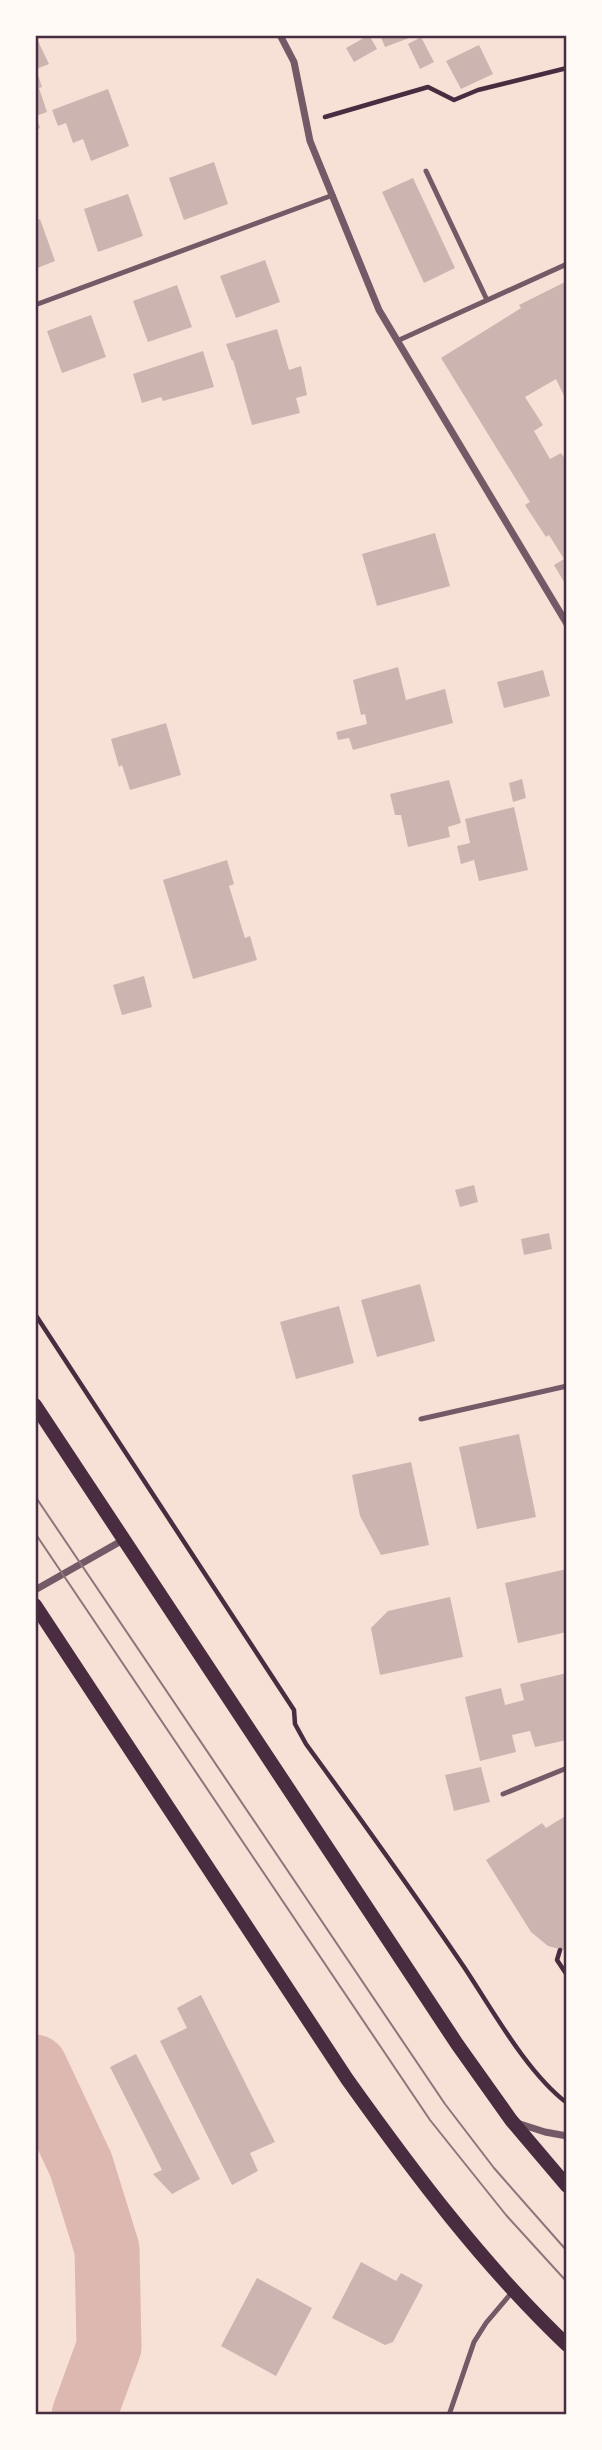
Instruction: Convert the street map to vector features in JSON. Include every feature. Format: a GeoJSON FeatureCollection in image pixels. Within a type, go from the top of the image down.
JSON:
{"type":"FeatureCollection","features":[{"type":"Feature","properties":{"kind":"main road"},"geometry":{"type":"LineString","coordinates":[[35,1405],[457,2044],[512,2120],[567,2186]]}},
{"type":"Feature","properties":{"kind":"main road"},"geometry":{"type":"LineString","coordinates":[[35,1605],[347,2079],[424,2184],[513,2291],[567,2345]]}},
{"type":"Feature","properties":{"kind":"street"},"geometry":{"type":"LineString","coordinates":[[280,35],[294,62],[310,141],[379,310],[567,624]]}},
{"type":"Feature","properties":{"kind":"street"},"geometry":{"type":"LineString","coordinates":[[35,1590],[123,1540]]}},
{"type":"Feature","properties":{"kind":"street"},"geometry":{"type":"LineString","coordinates":[[512,2120],[545,2132],[567,2136]]}},
{"type":"Feature","properties":{"kind":"lane"},"geometry":{"type":"LineString","coordinates":[[426,171],[487,300]]}},
{"type":"Feature","properties":{"kind":"lane"},"geometry":{"type":"LineString","coordinates":[[35,305],[333,195]]}},
{"type":"Feature","properties":{"kind":"lane"},"geometry":{"type":"LineString","coordinates":[[397,341],[567,264]]}},
{"type":"Feature","properties":{"kind":"lane"},"geometry":{"type":"LineString","coordinates":[[421,1419],[567,1386]]}},
{"type":"Feature","properties":{"kind":"lane"},"geometry":{"type":"LineString","coordinates":[[503,1794],[567,1768]]}},
{"type":"Feature","properties":{"kind":"lane"},"geometry":{"type":"LineString","coordinates":[[449,2415],[474,2342],[513,2291]]}},
{"type":"Feature","properties":{"kind":"path"},"geometry":{"type":"LineString","coordinates":[[306,122],[428,86],[454,100],[478,90],[567,68]]}},
{"type":"Feature","properties":{"kind":"path"},"geometry":{"type":"LineString","coordinates":[[35,1314],[294,1710],[295,1724],[306,1744],[390,1859],[510,2036],[550,2090],[567,2103]]}},
{"type":"Feature","properties":{"kind":"path"},"geometry":{"type":"LineString","coordinates":[[559,1950],[557,1961],[567,1975]]}},
{"type":"Feature","properties":{"kind":"building"},"geometry":{"type":"Polygon","coordinates":[[[35,35],[49,64],[36,69],[47,112],[36,116],[40,128],[35,130],[35,35]]]}},
{"type":"Feature","properties":{"kind":"building"},"geometry":{"type":"Polygon","coordinates":[[[369,35],[377,49],[354,62],[346,48],[369,35]]]}},
{"type":"Feature","properties":{"kind":"building"},"geometry":{"type":"Polygon","coordinates":[[[380,35],[408,35],[409,38],[385,47],[380,35]]]}},
{"type":"Feature","properties":{"kind":"building"},"geometry":{"type":"Polygon","coordinates":[[[421,37],[434,62],[420,69],[408,44],[421,37]]]}},
{"type":"Feature","properties":{"kind":"building"},"geometry":{"type":"Polygon","coordinates":[[[479,45],[493,74],[461,89],[446,61],[479,45]]]}},
{"type":"Feature","properties":{"kind":"building"},"geometry":{"type":"Polygon","coordinates":[[[108,89],[129,146],[91,161],[83,139],[73,143],[66,123],[58,126],[52,110],[108,89]]]}},
{"type":"Feature","properties":{"kind":"building"},"geometry":{"type":"Polygon","coordinates":[[[214,162],[228,204],[184,220],[169,178],[214,162]]]}},
{"type":"Feature","properties":{"kind":"building"},"geometry":{"type":"Polygon","coordinates":[[[413,178],[455,268],[424,283],[382,192],[413,178]]]}},
{"type":"Feature","properties":{"kind":"building"},"geometry":{"type":"Polygon","coordinates":[[[128,194],[143,236],[98,252],[84,209],[128,194]]]}},
{"type":"Feature","properties":{"kind":"building"},"geometry":{"type":"Polygon","coordinates":[[[40,219],[55,261],[35,269],[35,221],[40,219]]]}},
{"type":"Feature","properties":{"kind":"building"},"geometry":{"type":"Polygon","coordinates":[[[265,260],[280,302],[236,318],[220,276],[265,260]]]}},
{"type":"Feature","properties":{"kind":"building"},"geometry":{"type":"Polygon","coordinates":[[[567,281],[567,402],[556,379],[525,397],[543,425],[534,431],[550,459],[561,453],[567,462],[567,587],[554,565],[564,559],[525,505],[530,502],[441,358],[521,308],[519,305],[567,281]]]}},
{"type":"Feature","properties":{"kind":"building"},"geometry":{"type":"Polygon","coordinates":[[[177,285],[192,327],[148,342],[133,301],[177,285]]]}},
{"type":"Feature","properties":{"kind":"building"},"geometry":{"type":"Polygon","coordinates":[[[91,315],[106,357],[62,373],[47,331],[91,315]]]}},
{"type":"Feature","properties":{"kind":"building"},"geometry":{"type":"Polygon","coordinates":[[[277,329],[289,370],[301,366],[307,395],[296,398],[300,413],[252,425],[226,344],[277,329]]]}},
{"type":"Feature","properties":{"kind":"building"},"geometry":{"type":"Polygon","coordinates":[[[203,351],[214,387],[163,401],[161,397],[142,403],[133,374],[203,351]]]}},
{"type":"Feature","properties":{"kind":"building"},"geometry":{"type":"Polygon","coordinates":[[[435,533],[450,586],[377,606],[362,554],[435,533]]]}},
{"type":"Feature","properties":{"kind":"building"},"geometry":{"type":"Polygon","coordinates":[[[398,667],[406,700],[445,689],[453,723],[353,750],[349,738],[338,740],[336,732],[367,724],[365,714],[361,715],[353,680],[398,667]]]}},
{"type":"Feature","properties":{"kind":"building"},"geometry":{"type":"Polygon","coordinates":[[[543,670],[550,696],[504,708],[497,682],[543,670]]]}},
{"type":"Feature","properties":{"kind":"building"},"geometry":{"type":"Polygon","coordinates":[[[166,723],[181,775],[130,790],[122,765],[119,767],[111,739],[166,723]]]}},
{"type":"Feature","properties":{"kind":"building"},"geometry":{"type":"Polygon","coordinates":[[[522,779],[526,798],[513,802],[509,783],[522,779]]]}},
{"type":"Feature","properties":{"kind":"building"},"geometry":{"type":"Polygon","coordinates":[[[449,780],[461,823],[448,827],[450,837],[408,847],[401,815],[395,815],[390,794],[449,780]]]}},
{"type":"Feature","properties":{"kind":"building"},"geometry":{"type":"Polygon","coordinates":[[[514,807],[528,870],[479,881],[474,860],[461,864],[457,846],[470,843],[465,819],[514,807]]]}},
{"type":"Feature","properties":{"kind":"building"},"geometry":{"type":"Polygon","coordinates":[[[227,860],[234,884],[229,886],[245,938],[250,936],[257,960],[193,979],[163,880],[227,860]]]}},
{"type":"Feature","properties":{"kind":"building"},"geometry":{"type":"Polygon","coordinates":[[[144,976],[152,1007],[122,1015],[113,985],[144,976]]]}},
{"type":"Feature","properties":{"kind":"building"},"geometry":{"type":"Polygon","coordinates":[[[474,1185],[478,1202],[460,1207],[455,1190],[474,1185]]]}},
{"type":"Feature","properties":{"kind":"building"},"geometry":{"type":"Polygon","coordinates":[[[549,1233],[552,1249],[524,1255],[521,1239],[549,1233]]]}},
{"type":"Feature","properties":{"kind":"building"},"geometry":{"type":"Polygon","coordinates":[[[420,1284],[435,1341],[377,1357],[361,1300],[420,1284]]]}},
{"type":"Feature","properties":{"kind":"building"},"geometry":{"type":"Polygon","coordinates":[[[339,1306],[354,1363],[296,1379],[280,1322],[339,1306]]]}},
{"type":"Feature","properties":{"kind":"building"},"geometry":{"type":"Polygon","coordinates":[[[519,1434],[536,1517],[477,1529],[459,1447],[519,1434]]]}},
{"type":"Feature","properties":{"kind":"building"},"geometry":{"type":"Polygon","coordinates":[[[411,1462],[429,1545],[381,1555],[360,1516],[352,1475],[411,1462]]]}},
{"type":"Feature","properties":{"kind":"building"},"geometry":{"type":"Polygon","coordinates":[[[567,1569],[567,1632],[518,1643],[505,1583],[567,1569]]]}},
{"type":"Feature","properties":{"kind":"building"},"geometry":{"type":"Polygon","coordinates":[[[450,1597],[463,1657],[380,1675],[371,1628],[388,1611],[450,1597]]]}},
{"type":"Feature","properties":{"kind":"building"},"geometry":{"type":"Polygon","coordinates":[[[567,1673],[567,1740],[535,1747],[530,1731],[512,1735],[516,1752],[480,1761],[465,1697],[501,1688],[505,1705],[524,1700],[520,1684],[567,1673]]]}},
{"type":"Feature","properties":{"kind":"building"},"geometry":{"type":"Polygon","coordinates":[[[481,1767],[490,1802],[454,1811],[445,1775],[481,1767]]]}},
{"type":"Feature","properties":{"kind":"building"},"geometry":{"type":"Polygon","coordinates":[[[567,1815],[567,1951],[548,1946],[531,1932],[486,1860],[542,1823],[546,1828],[567,1815]]]}},
{"type":"Feature","properties":{"kind":"building"},"geometry":{"type":"Polygon","coordinates":[[[201,1995],[275,2142],[250,2153],[258,2171],[232,2185],[160,2041],[187,2028],[177,2008],[201,1995]]]}},
{"type":"Feature","properties":{"kind":"building"},"geometry":{"type":"Polygon","coordinates":[[[136,2054],[200,2179],[172,2194],[153,2174],[162,2170],[110,2067],[136,2054]]]}},
{"type":"Feature","properties":{"kind":"building"},"geometry":{"type":"Polygon","coordinates":[[[361,2262],[396,2281],[401,2273],[423,2285],[393,2342],[385,2345],[332,2318],[361,2262]]]}},
{"type":"Feature","properties":{"kind":"building"},"geometry":{"type":"Polygon","coordinates":[[[257,2278],[312,2308],[276,2376],[221,2346],[257,2278]]]}},
{"type":"Feature","properties":{"kind":"waterway"},"geometry":{"type":"LineString","coordinates":[[35,2067],[81,2165],[107,2249],[109,2347],[84,2415]]}},
{"type":"Feature","properties":{"kind":"tram line"},"geometry":{"type":"LineString","coordinates":[[35,1496],[445,2104],[494,2168],[567,2251]]}},
{"type":"Feature","properties":{"kind":"tram line"},"geometry":{"type":"LineString","coordinates":[[35,1533],[430,2120],[506,2215],[567,2282]]}}]}
